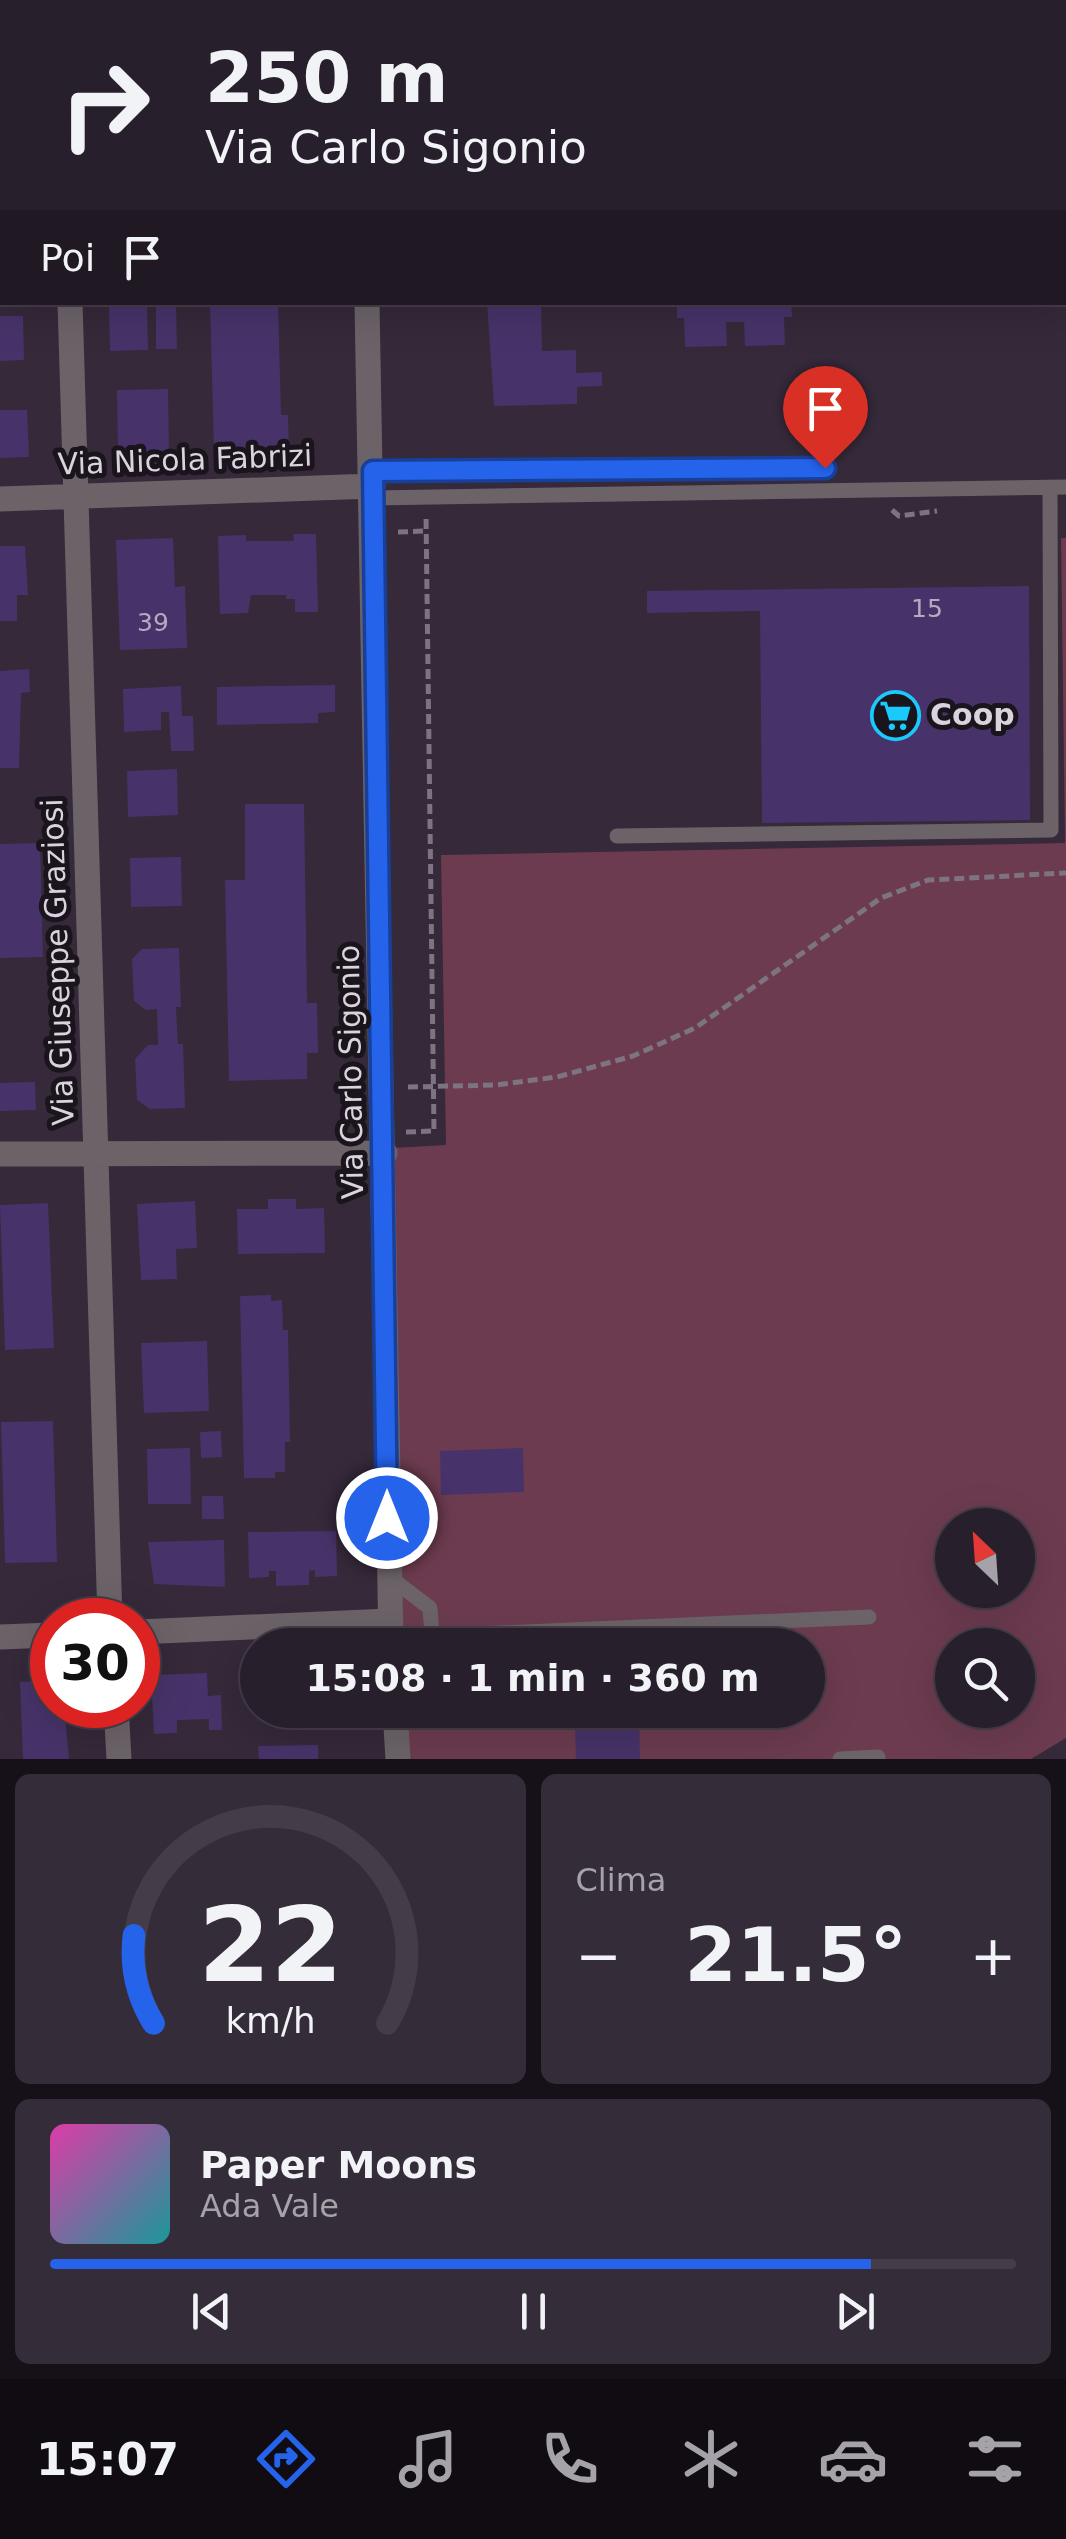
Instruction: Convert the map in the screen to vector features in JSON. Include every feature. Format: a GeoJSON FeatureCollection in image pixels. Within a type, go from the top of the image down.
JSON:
{"type":"FeatureCollection","features":[{"type":"Feature","properties":{"kind":"street","name":"Via Giuseppe Graziosi"},"geometry":{"type":"LineString","coordinates":[[70,305],[109,1598]]}},
{"type":"Feature","properties":{"kind":"street","name":"Via Carlo Sigonio"},"geometry":{"type":"LineString","coordinates":[[367,305],[385,1143],[390,1628]]}},
{"type":"Feature","properties":{"kind":"street","name":"Via Nicola Fabrizi"},"geometry":{"type":"LineString","coordinates":[[0,499],[373,485]]}},
{"type":"Feature","properties":{"kind":"street"},"geometry":{"type":"LineString","coordinates":[[0,1154],[385,1143]]}},
{"type":"Feature","properties":{"kind":"street"},"geometry":{"type":"LineString","coordinates":[[160,1632],[240,1632]]}},
{"type":"Feature","properties":{"kind":"street"},"geometry":{"type":"LineString","coordinates":[[0,1637],[30,1636]]}},
{"type":"Feature","properties":{"kind":"street"},"geometry":{"type":"LineString","coordinates":[[117,1728],[119,1759]]}},
{"type":"Feature","properties":{"kind":"street"},"geometry":{"type":"LineString","coordinates":[[395,1728],[398,1759]]}},
{"type":"Feature","properties":{"kind":"lane"},"geometry":{"type":"LineString","coordinates":[[373,485],[825,468]]}},
{"type":"Feature","properties":{"kind":"lane"},"geometry":{"type":"LineString","coordinates":[[373,485],[1058,487],[1051,830],[617,836]]}},
{"type":"Feature","properties":{"kind":"lane"},"geometry":{"type":"LineString","coordinates":[[388,1576],[430,1608],[432,1636],[869,1617]]}},
{"type":"Feature","properties":{"kind":"lane"},"geometry":{"type":"LineString","coordinates":[[840,1759],[878,1757]]}},
{"type":"Feature","properties":{"kind":"path"},"geometry":{"type":"LineString","coordinates":[[874,510],[892,510],[899,516],[932,515],[940,510]]}},
{"type":"Feature","properties":{"kind":"path"},"geometry":{"type":"LineString","coordinates":[[385,1143],[434,1131],[426,516],[444,516]]}},
{"type":"Feature","properties":{"kind":"path"},"geometry":{"type":"LineString","coordinates":[[398,532],[426,531]]}},
{"type":"Feature","properties":{"kind":"path"},"geometry":{"type":"LineString","coordinates":[[384,1087],[556,1078],[634,1056],[695,1028],[881,898],[928,880],[1066,874]]}},
{"type":"Feature","properties":{"kind":"shaded area"},"geometry":{"type":"Polygon","coordinates":[[[1061,538],[1066,538],[1066,1738],[1031,1759],[404,1759],[404,1728],[825,1728],[825,1628],[403,1628],[393,1148],[446,1145],[441,855],[1065,843],[1061,538]]]}},
{"type":"Feature","properties":{"kind":"building"},"geometry":{"type":"Polygon","coordinates":[[[147,305],[148,350],[110,351],[109,306],[147,305]]]}},
{"type":"Feature","properties":{"kind":"building"},"geometry":{"type":"Polygon","coordinates":[[[156,305],[176,305],[177,349],[156,349],[156,305]]]}},
{"type":"Feature","properties":{"kind":"building"},"geometry":{"type":"Polygon","coordinates":[[[210,305],[278,305],[281,415],[288,415],[289,448],[214,450],[210,305]]]}},
{"type":"Feature","properties":{"kind":"building"},"geometry":{"type":"Polygon","coordinates":[[[487,305],[541,305],[542,351],[576,350],[576,373],[602,372],[602,386],[577,387],[577,404],[494,406],[487,305]]]}},
{"type":"Feature","properties":{"kind":"building"},"geometry":{"type":"Polygon","coordinates":[[[677,305],[791,305],[792,317],[784,317],[785,345],[745,346],[744,322],[726,322],[727,346],[685,347],[684,318],[677,318],[677,305]]]}},
{"type":"Feature","properties":{"kind":"building"},"geometry":{"type":"Polygon","coordinates":[[[0,316],[23,316],[24,360],[0,361],[0,316]]]}},
{"type":"Feature","properties":{"kind":"building"},"geometry":{"type":"Polygon","coordinates":[[[168,389],[169,452],[118,453],[117,390],[168,389]]]}},
{"type":"Feature","properties":{"kind":"building"},"geometry":{"type":"Polygon","coordinates":[[[0,410],[27,410],[29,457],[0,458],[0,410]]]}},
{"type":"Feature","properties":{"kind":"building"},"geometry":{"type":"Polygon","coordinates":[[[293,534],[316,534],[318,612],[295,612],[295,599],[286,599],[286,595],[251,595],[248,613],[220,614],[218,536],[246,535],[246,541],[294,541],[293,534]]]}},
{"type":"Feature","properties":{"kind":"building"},"geometry":{"type":"Polygon","coordinates":[[[173,538],[175,587],[185,586],[187,648],[120,650],[116,540],[173,538]]]}},
{"type":"Feature","properties":{"kind":"building"},"geometry":{"type":"Polygon","coordinates":[[[0,546],[25,546],[28,595],[17,595],[17,621],[0,621],[0,546]]]}},
{"type":"Feature","properties":{"kind":"building","name":"Coop"},"geometry":{"type":"Polygon","coordinates":[[[1029,586],[1030,820],[762,823],[760,611],[647,613],[647,591],[1029,586]]]}},
{"type":"Feature","properties":{"kind":"building"},"geometry":{"type":"Polygon","coordinates":[[[29,669],[30,692],[21,693],[19,768],[0,768],[0,671],[29,669]]]}},
{"type":"Feature","properties":{"kind":"building"},"geometry":{"type":"Polygon","coordinates":[[[335,685],[335,712],[318,713],[318,723],[217,725],[217,687],[335,685]]]}},
{"type":"Feature","properties":{"kind":"building"},"geometry":{"type":"Polygon","coordinates":[[[181,686],[182,716],[193,716],[194,751],[171,751],[169,712],[161,712],[161,730],[124,732],[123,689],[181,686]]]}},
{"type":"Feature","properties":{"kind":"building"},"geometry":{"type":"Polygon","coordinates":[[[177,769],[178,815],[128,817],[127,771],[177,769]]]}},
{"type":"Feature","properties":{"kind":"building"},"geometry":{"type":"Polygon","coordinates":[[[245,804],[304,804],[307,1003],[317,1003],[318,1053],[307,1053],[307,1079],[229,1081],[225,880],[245,880],[245,804]]]}},
{"type":"Feature","properties":{"kind":"building"},"geometry":{"type":"Polygon","coordinates":[[[40,843],[43,957],[0,958],[0,844],[40,843]]]}},
{"type":"Feature","properties":{"kind":"building"},"geometry":{"type":"Polygon","coordinates":[[[181,857],[182,906],[131,907],[130,858],[181,857]]]}},
{"type":"Feature","properties":{"kind":"building"},"geometry":{"type":"Polygon","coordinates":[[[179,948],[181,1007],[176,1007],[178,1044],[183,1044],[185,1108],[150,1109],[137,1100],[135,1059],[148,1045],[158,1045],[157,1009],[146,1010],[134,1001],[132,959],[142,949],[179,948]]]}},
{"type":"Feature","properties":{"kind":"building"},"geometry":{"type":"Polygon","coordinates":[[[35,1082],[36,1110],[0,1111],[0,1083],[35,1082]]]}},
{"type":"Feature","properties":{"kind":"building"},"geometry":{"type":"Polygon","coordinates":[[[268,1199],[296,1199],[296,1209],[324,1208],[325,1253],[238,1254],[237,1209],[268,1209],[268,1199]]]}},
{"type":"Feature","properties":{"kind":"building"},"geometry":{"type":"Polygon","coordinates":[[[195,1201],[197,1248],[176,1249],[177,1279],[141,1280],[137,1204],[195,1201]]]}},
{"type":"Feature","properties":{"kind":"building"},"geometry":{"type":"Polygon","coordinates":[[[48,1203],[54,1348],[5,1350],[0,1205],[48,1203]]]}},
{"type":"Feature","properties":{"kind":"building"},"geometry":{"type":"Polygon","coordinates":[[[271,1295],[271,1301],[282,1300],[283,1330],[288,1330],[290,1442],[285,1442],[285,1472],[275,1472],[275,1478],[244,1478],[240,1296],[271,1295]]]}},
{"type":"Feature","properties":{"kind":"building"},"geometry":{"type":"Polygon","coordinates":[[[207,1341],[209,1411],[144,1413],[141,1343],[207,1341]]]}},
{"type":"Feature","properties":{"kind":"building"},"geometry":{"type":"Polygon","coordinates":[[[53,1421],[57,1562],[5,1563],[1,1422],[53,1421]]]}},
{"type":"Feature","properties":{"kind":"building"},"geometry":{"type":"Polygon","coordinates":[[[221,1431],[222,1457],[201,1458],[200,1432],[221,1431]]]}},
{"type":"Feature","properties":{"kind":"building"},"geometry":{"type":"Polygon","coordinates":[[[190,1448],[191,1504],[148,1504],[147,1449],[190,1448]]]}},
{"type":"Feature","properties":{"kind":"building"},"geometry":{"type":"Polygon","coordinates":[[[523,1448],[524,1492],[441,1495],[440,1451],[523,1448]]]}},
{"type":"Feature","properties":{"kind":"building"},"geometry":{"type":"Polygon","coordinates":[[[202,1496],[223,1496],[224,1519],[202,1519],[202,1496]]]}},
{"type":"Feature","properties":{"kind":"building"},"geometry":{"type":"Polygon","coordinates":[[[336,1531],[337,1576],[315,1577],[315,1570],[309,1571],[309,1585],[276,1586],[276,1571],[269,1571],[269,1577],[249,1578],[248,1532],[336,1531]]]}},
{"type":"Feature","properties":{"kind":"building"},"geometry":{"type":"Polygon","coordinates":[[[224,1540],[225,1587],[154,1584],[148,1542],[224,1540]]]}},
{"type":"Feature","properties":{"kind":"building"},"geometry":{"type":"Polygon","coordinates":[[[207,1673],[208,1696],[221,1695],[222,1730],[209,1730],[209,1719],[177,1720],[177,1733],[154,1734],[154,1728],[160,1728],[160,1675],[207,1673]]]}},
{"type":"Feature","properties":{"kind":"building"},"geometry":{"type":"Polygon","coordinates":[[[20,1682],[30,1682],[30,1728],[66,1728],[69,1759],[23,1759],[20,1682]]]}},
{"type":"Feature","properties":{"kind":"building"},"geometry":{"type":"Polygon","coordinates":[[[575,1728],[639,1728],[640,1759],[576,1759],[575,1728]]]}},
{"type":"Feature","properties":{"kind":"building"},"geometry":{"type":"Polygon","coordinates":[[[318,1745],[318,1759],[259,1759],[258,1746],[318,1745]]]}},
{"type":"Feature","properties":{"kind":"place","name":"Coop"},"geometry":{"type":"Point","coordinates":[895,715]}},
{"type":"Feature","properties":{"kind":"route"},"geometry":{"type":"LineString","coordinates":[[387,1518],[385,1132],[373,471],[825,468]]}}]}
